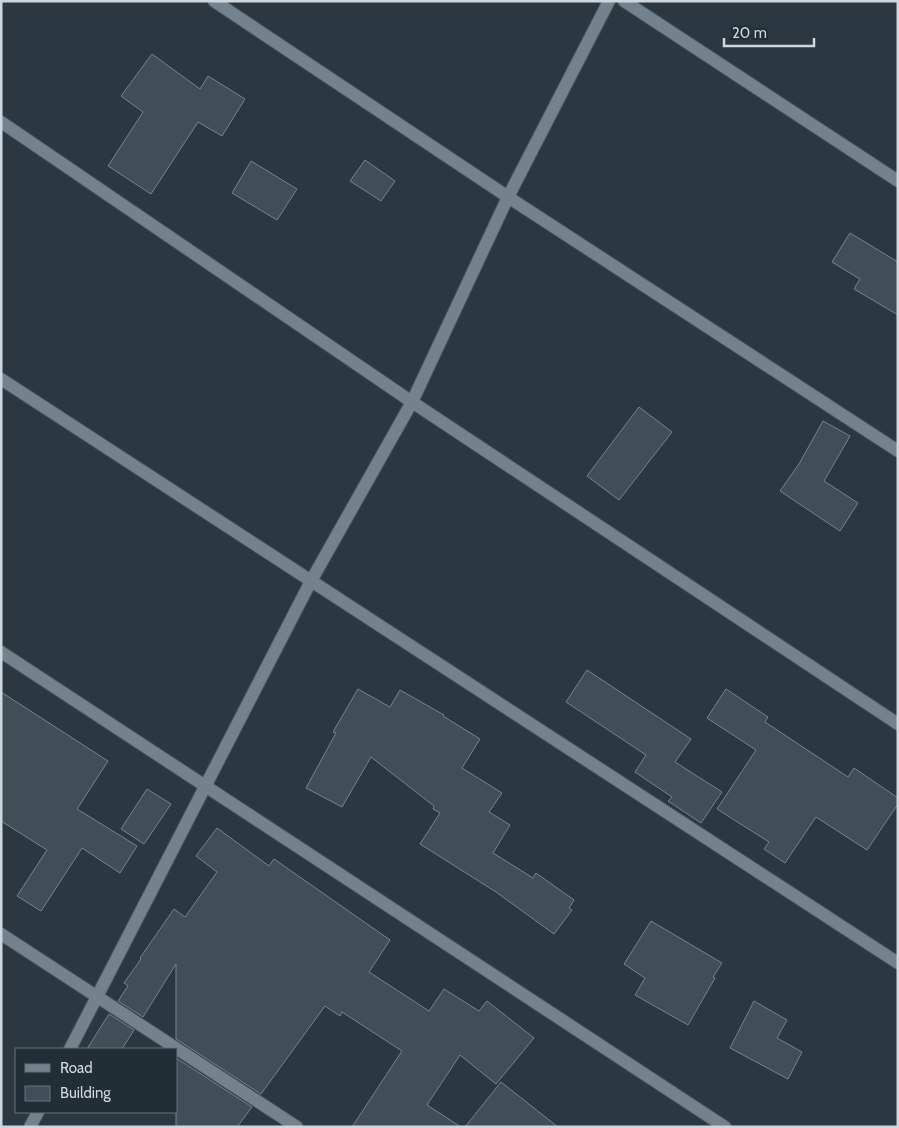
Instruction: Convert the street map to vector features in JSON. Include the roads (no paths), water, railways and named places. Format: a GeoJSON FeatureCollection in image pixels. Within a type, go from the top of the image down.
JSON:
{"type":"FeatureCollection","features":[{"type":"Feature","properties":{"kind":"street"},"geometry":{"type":"LineString","coordinates":[[214,1],[508,197],[898,451]]}},
{"type":"Feature","properties":{"kind":"street"},"geometry":{"type":"LineString","coordinates":[[71,1048],[311,581],[412,402],[508,197],[609,1]]}},
{"type":"Feature","properties":{"kind":"street"},"geometry":{"type":"LineString","coordinates":[[624,1],[898,180]]}},
{"type":"Feature","properties":{"kind":"street"},"geometry":{"type":"LineString","coordinates":[[1,122],[412,402],[898,724]]}},
{"type":"Feature","properties":{"kind":"street"},"geometry":{"type":"LineString","coordinates":[[1,379],[898,963]]}},
{"type":"Feature","properties":{"kind":"street"},"geometry":{"type":"LineString","coordinates":[[1,652],[725,1127]]}},
{"type":"Feature","properties":{"kind":"street"},"geometry":{"type":"LineString","coordinates":[[1,934],[175,1048]]}},
{"type":"Feature","properties":{"kind":"street"},"geometry":{"type":"LineString","coordinates":[[178,1050],[297,1127]]}},
{"type":"Feature","properties":{"kind":"street"},"geometry":{"type":"LineString","coordinates":[[30,1127],[37,1113]]}}]}
